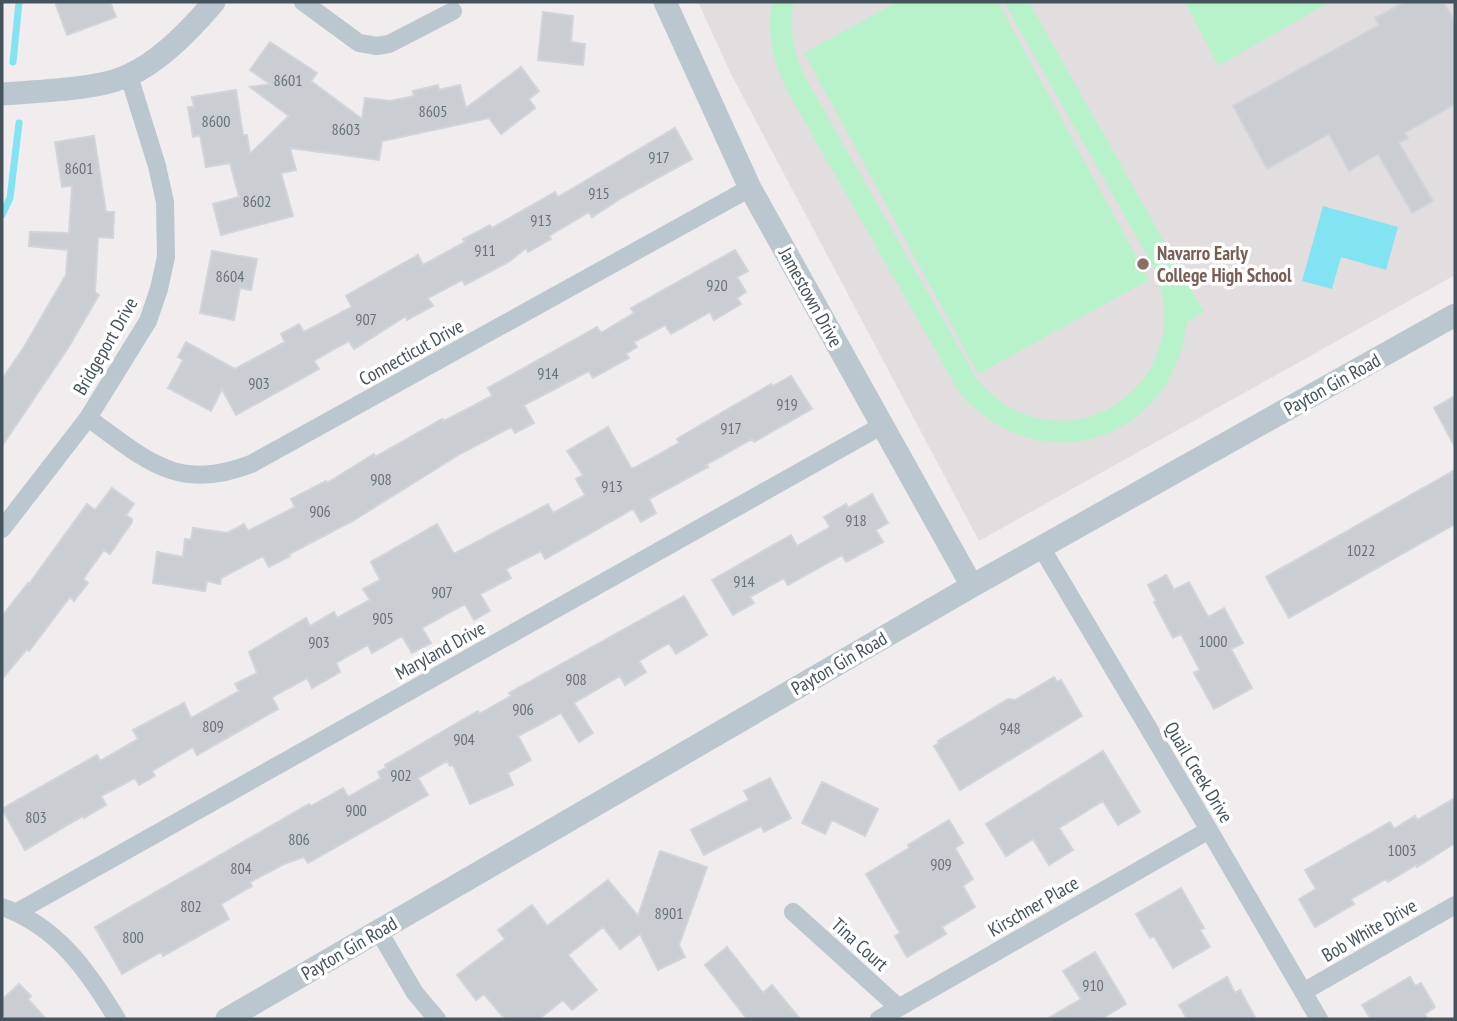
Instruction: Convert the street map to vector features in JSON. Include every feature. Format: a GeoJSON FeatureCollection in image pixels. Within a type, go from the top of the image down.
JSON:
{"type":"FeatureCollection","features":[{"type":"Feature","properties":{"kind":"street"},"geometry":{"type":"LineString","coordinates":[[2,94],[87,86],[129,76],[176,42],[214,2]]}},
{"type":"Feature","properties":{"kind":"street"},"geometry":{"type":"LineString","coordinates":[[303,2],[359,43],[377,46],[389,44],[453,11]]}},
{"type":"Feature","properties":{"kind":"street","name":"Jamestown Drive"},"geometry":{"type":"LineString","coordinates":[[664,2],[750,188],[972,586]]}},
{"type":"Feature","properties":{"kind":"street","name":"Bridgeport Drive"},"geometry":{"type":"LineString","coordinates":[[2,529],[88,418],[148,321],[159,289],[166,257],[165,202],[157,166],[129,76]]}},
{"type":"Feature","properties":{"kind":"street","name":"Connecticut Drive"},"geometry":{"type":"LineString","coordinates":[[88,418],[147,461],[162,468],[200,476],[233,472],[264,458],[750,188]]}},
{"type":"Feature","properties":{"kind":"street","name":"Payton Gin Road"},"geometry":{"type":"LineString","coordinates":[[227,1019],[972,586],[1455,315]]}},
{"type":"Feature","properties":{"kind":"street","name":"Maryland Drive"},"geometry":{"type":"LineString","coordinates":[[9,910],[883,425]]}},
{"type":"Feature","properties":{"kind":"street","name":"Quail Creek Drive"},"geometry":{"type":"LineString","coordinates":[[1041,547],[1318,1019]]}},
{"type":"Feature","properties":{"kind":"street","name":"Kirschner Place"},"geometry":{"type":"LineString","coordinates":[[879,1019],[1209,830]]}},
{"type":"Feature","properties":{"kind":"street","name":"Bob White Drive"},"geometry":{"type":"LineString","coordinates":[[1303,992],[1455,905]]}},
{"type":"Feature","properties":{"kind":"street"},"geometry":{"type":"LineString","coordinates":[[9,910],[52,934],[75,957],[95,982],[117,1019]]}},
{"type":"Feature","properties":{"kind":"street","name":"Tina Court"},"geometry":{"type":"LineString","coordinates":[[793,912],[898,1007]]}},
{"type":"Feature","properties":{"kind":"street"},"geometry":{"type":"LineString","coordinates":[[378,930],[415,993],[437,1019]]}},
{"type":"Feature","properties":{"kind":"shaded area","name":"Navarro Early College High School"},"geometry":{"type":"Polygon","coordinates":[[[698,2],[1455,2],[1455,275],[979,541],[731,74],[698,2]]]}},
{"type":"Feature","properties":{"kind":"green space"},"geometry":{"type":"Polygon","coordinates":[[[772,2],[794,2],[793,39],[804,75],[978,381],[1013,409],[1049,420],[1086,418],[1118,403],[1144,378],[1160,346],[1164,307],[1152,264],[1004,2],[1029,2],[1204,312],[1187,322],[1177,363],[1157,396],[1131,421],[1099,436],[1064,442],[1029,438],[993,422],[961,395],[785,87],[772,45],[772,2]]]}},
{"type":"Feature","properties":{"kind":"green space"},"geometry":{"type":"Polygon","coordinates":[[[897,2],[998,2],[1149,280],[978,374],[804,53],[897,2]]]}},
{"type":"Feature","properties":{"kind":"green space"},"geometry":{"type":"Polygon","coordinates":[[[1185,2],[1330,2],[1218,66],[1185,2]]]}},
{"type":"Feature","properties":{"kind":"water"},"geometry":{"type":"Polygon","coordinates":[[[1323,206],[1398,227],[1386,270],[1341,257],[1332,289],[1302,281],[1323,206]]]}},
{"type":"Feature","properties":{"kind":"building"},"geometry":{"type":"Polygon","coordinates":[[[55,2],[110,2],[116,17],[67,35],[55,2]]]}},
{"type":"Feature","properties":{"kind":"building"},"geometry":{"type":"Polygon","coordinates":[[[1404,2],[1444,2],[1455,22],[1455,104],[1405,133],[1408,138],[1399,143],[1433,201],[1412,213],[1378,154],[1349,171],[1329,134],[1267,169],[1233,106],[1379,25],[1375,18],[1404,2]]]}},
{"type":"Feature","properties":{"kind":"building"},"geometry":{"type":"Polygon","coordinates":[[[543,12],[573,16],[571,42],[585,44],[583,65],[538,60],[543,12]]]}},
{"type":"Feature","properties":{"kind":"building"},"geometry":{"type":"Polygon","coordinates":[[[270,42],[317,73],[311,81],[362,119],[365,98],[390,101],[414,96],[413,91],[438,85],[439,90],[460,85],[466,108],[521,67],[539,91],[529,99],[535,108],[501,134],[489,118],[382,141],[379,160],[290,148],[296,170],[281,173],[293,216],[221,235],[213,204],[239,197],[230,163],[206,167],[200,135],[193,137],[188,107],[194,107],[192,97],[236,90],[243,135],[247,135],[250,154],[289,116],[250,87],[270,84],[250,70],[270,42]]]}},
{"type":"Feature","properties":{"kind":"building"},"geometry":{"type":"Polygon","coordinates":[[[675,128],[692,159],[592,217],[589,212],[528,252],[526,248],[510,261],[465,285],[462,280],[428,298],[433,306],[407,320],[406,316],[354,349],[349,341],[334,349],[314,361],[319,369],[236,415],[222,389],[211,411],[168,388],[183,360],[178,357],[186,342],[235,369],[285,342],[281,334],[299,324],[304,332],[352,307],[346,296],[418,255],[423,265],[465,242],[463,239],[490,225],[492,228],[555,192],[558,197],[675,128]]]}},
{"type":"Feature","properties":{"kind":"building"},"geometry":{"type":"Polygon","coordinates":[[[94,136],[106,212],[114,212],[113,238],[98,237],[95,292],[99,295],[68,348],[2,446],[2,379],[66,275],[68,250],[29,246],[30,232],[69,233],[72,186],[62,187],[55,142],[94,136]]]}},
{"type":"Feature","properties":{"kind":"building"},"geometry":{"type":"Polygon","coordinates":[[[735,250],[748,271],[737,277],[746,292],[737,298],[741,304],[714,320],[710,312],[671,334],[665,325],[634,342],[637,347],[626,354],[629,358],[593,378],[589,371],[524,405],[534,423],[515,433],[511,427],[460,454],[351,522],[269,567],[263,556],[221,578],[220,584],[207,581],[205,591],[153,583],[157,552],[183,557],[185,539],[191,540],[193,528],[227,533],[244,524],[248,531],[295,507],[291,499],[326,481],[327,483],[374,454],[375,457],[442,419],[444,421],[492,396],[488,388],[597,327],[601,333],[634,313],[631,308],[735,250]]]}},
{"type":"Feature","properties":{"kind":"building"},"geometry":{"type":"Polygon","coordinates":[[[212,251],[257,259],[251,290],[240,288],[234,320],[200,313],[212,251]]]}},
{"type":"Feature","properties":{"kind":"building"},"geometry":{"type":"Polygon","coordinates":[[[791,376],[812,409],[754,442],[752,439],[649,499],[656,513],[641,522],[633,509],[545,559],[541,551],[506,569],[511,578],[480,594],[490,611],[474,620],[465,604],[422,628],[431,643],[412,653],[402,636],[372,653],[368,645],[336,663],[340,672],[312,688],[307,678],[272,697],[278,709],[197,755],[193,747],[152,771],[155,776],[139,785],[135,778],[101,796],[106,805],[25,850],[2,809],[97,755],[100,761],[138,739],[133,730],[184,703],[191,718],[239,691],[235,684],[257,673],[249,652],[306,618],[310,626],[334,612],[337,618],[370,600],[363,589],[380,580],[371,562],[437,524],[454,554],[548,504],[553,513],[585,495],[576,479],[583,475],[567,451],[608,427],[631,468],[634,468],[679,443],[677,439],[726,410],[771,384],[773,386],[791,376]]]}},
{"type":"Feature","properties":{"kind":"building"},"geometry":{"type":"Polygon","coordinates":[[[1455,396],[1455,447],[1434,408],[1455,396]]]}},
{"type":"Feature","properties":{"kind":"building"},"geometry":{"type":"Polygon","coordinates":[[[1455,470],[1455,524],[1289,618],[1266,577],[1455,470]]]}},
{"type":"Feature","properties":{"kind":"building"},"geometry":{"type":"Polygon","coordinates":[[[112,488],[134,504],[126,515],[132,522],[110,554],[104,550],[83,579],[88,583],[74,601],[70,597],[29,651],[27,649],[2,679],[2,616],[29,584],[87,504],[95,510],[112,488]]]}},
{"type":"Feature","properties":{"kind":"building"},"geometry":{"type":"Polygon","coordinates":[[[872,494],[888,523],[876,530],[883,542],[846,562],[842,555],[788,585],[784,578],[750,597],[754,603],[733,615],[712,580],[791,535],[797,546],[830,527],[824,517],[846,504],[848,508],[872,494]]]}},
{"type":"Feature","properties":{"kind":"building"},"geometry":{"type":"Polygon","coordinates":[[[1166,575],[1174,590],[1189,582],[1208,617],[1224,608],[1243,643],[1231,649],[1252,688],[1214,709],[1194,673],[1200,670],[1181,634],[1173,638],[1154,602],[1156,601],[1148,585],[1166,575]]]}},
{"type":"Feature","properties":{"kind":"building"},"geometry":{"type":"Polygon","coordinates":[[[684,596],[707,635],[676,654],[669,643],[639,661],[646,672],[625,685],[620,676],[574,703],[593,733],[579,742],[561,713],[518,736],[531,760],[508,773],[513,785],[470,804],[453,765],[450,766],[447,761],[418,778],[428,795],[308,863],[304,857],[250,882],[252,886],[221,904],[229,919],[163,956],[161,952],[122,974],[95,927],[309,804],[311,806],[343,788],[348,797],[381,778],[378,772],[386,768],[385,765],[684,596]]]}},
{"type":"Feature","properties":{"kind":"building"},"geometry":{"type":"Polygon","coordinates":[[[1054,677],[1057,682],[1061,680],[1082,716],[960,790],[934,746],[938,741],[1008,699],[1015,700],[1054,677]]]}},
{"type":"Feature","properties":{"kind":"building"},"geometry":{"type":"Polygon","coordinates":[[[1103,751],[1140,812],[1118,825],[1103,801],[1059,828],[1073,850],[1049,865],[1033,839],[1006,856],[986,824],[1103,751]]]}},
{"type":"Feature","properties":{"kind":"building"},"geometry":{"type":"Polygon","coordinates":[[[770,778],[791,818],[764,832],[761,826],[704,855],[691,830],[749,800],[744,791],[770,778]]]}},
{"type":"Feature","properties":{"kind":"building"},"geometry":{"type":"Polygon","coordinates":[[[822,782],[878,809],[865,836],[832,820],[825,834],[802,823],[822,782]]]}},
{"type":"Feature","properties":{"kind":"building"},"geometry":{"type":"Polygon","coordinates":[[[1455,798],[1455,843],[1417,867],[1416,865],[1388,882],[1386,879],[1351,899],[1354,904],[1315,927],[1299,899],[1316,889],[1305,870],[1390,822],[1394,829],[1415,816],[1417,820],[1455,798]]]}},
{"type":"Feature","properties":{"kind":"building"},"geometry":{"type":"Polygon","coordinates":[[[949,820],[963,843],[955,848],[973,879],[963,886],[975,907],[942,927],[946,934],[907,957],[895,936],[900,933],[866,874],[949,820]]]}},
{"type":"Feature","properties":{"kind":"building"},"geometry":{"type":"Polygon","coordinates":[[[660,851],[707,867],[679,945],[685,957],[658,970],[640,934],[620,949],[603,927],[568,955],[597,990],[572,1010],[563,1000],[539,1019],[505,1019],[484,994],[476,1000],[457,975],[505,939],[498,930],[532,905],[547,926],[608,880],[638,916],[660,851]]]}},
{"type":"Feature","properties":{"kind":"building"},"geometry":{"type":"Polygon","coordinates":[[[1181,888],[1204,928],[1200,930],[1210,947],[1173,968],[1154,936],[1150,938],[1136,914],[1181,888]]]}},
{"type":"Feature","properties":{"kind":"building"},"geometry":{"type":"Polygon","coordinates":[[[727,947],[763,993],[772,985],[800,1019],[747,1019],[705,965],[727,947]]]}},
{"type":"Feature","properties":{"kind":"building"},"geometry":{"type":"Polygon","coordinates":[[[1095,952],[1126,1004],[1101,1019],[1047,1019],[1081,999],[1063,971],[1095,952]]]}},
{"type":"Feature","properties":{"kind":"building"},"geometry":{"type":"Polygon","coordinates":[[[1227,977],[1235,993],[1240,990],[1256,1019],[1187,1019],[1179,1005],[1227,977]]]}},
{"type":"Feature","properties":{"kind":"building"},"geometry":{"type":"Polygon","coordinates":[[[1410,977],[1415,986],[1421,983],[1435,1007],[1425,1014],[1428,1019],[1371,1019],[1362,1005],[1410,977]]]}},
{"type":"Feature","properties":{"kind":"building"},"geometry":{"type":"Polygon","coordinates":[[[19,984],[31,996],[28,999],[46,1019],[2,1019],[2,1000],[19,984]]]}},
{"type":"Feature","properties":{"kind":"waterway"},"geometry":{"type":"LineString","coordinates":[[13,62],[19,2]]}},
{"type":"Feature","properties":{"kind":"waterway"},"geometry":{"type":"LineString","coordinates":[[2,215],[10,198],[19,123]]}},
{"type":"Feature","properties":{"kind":"place","name":"Navarro Early College High School"},"geometry":{"type":"Point","coordinates":[1143,264]}}]}
